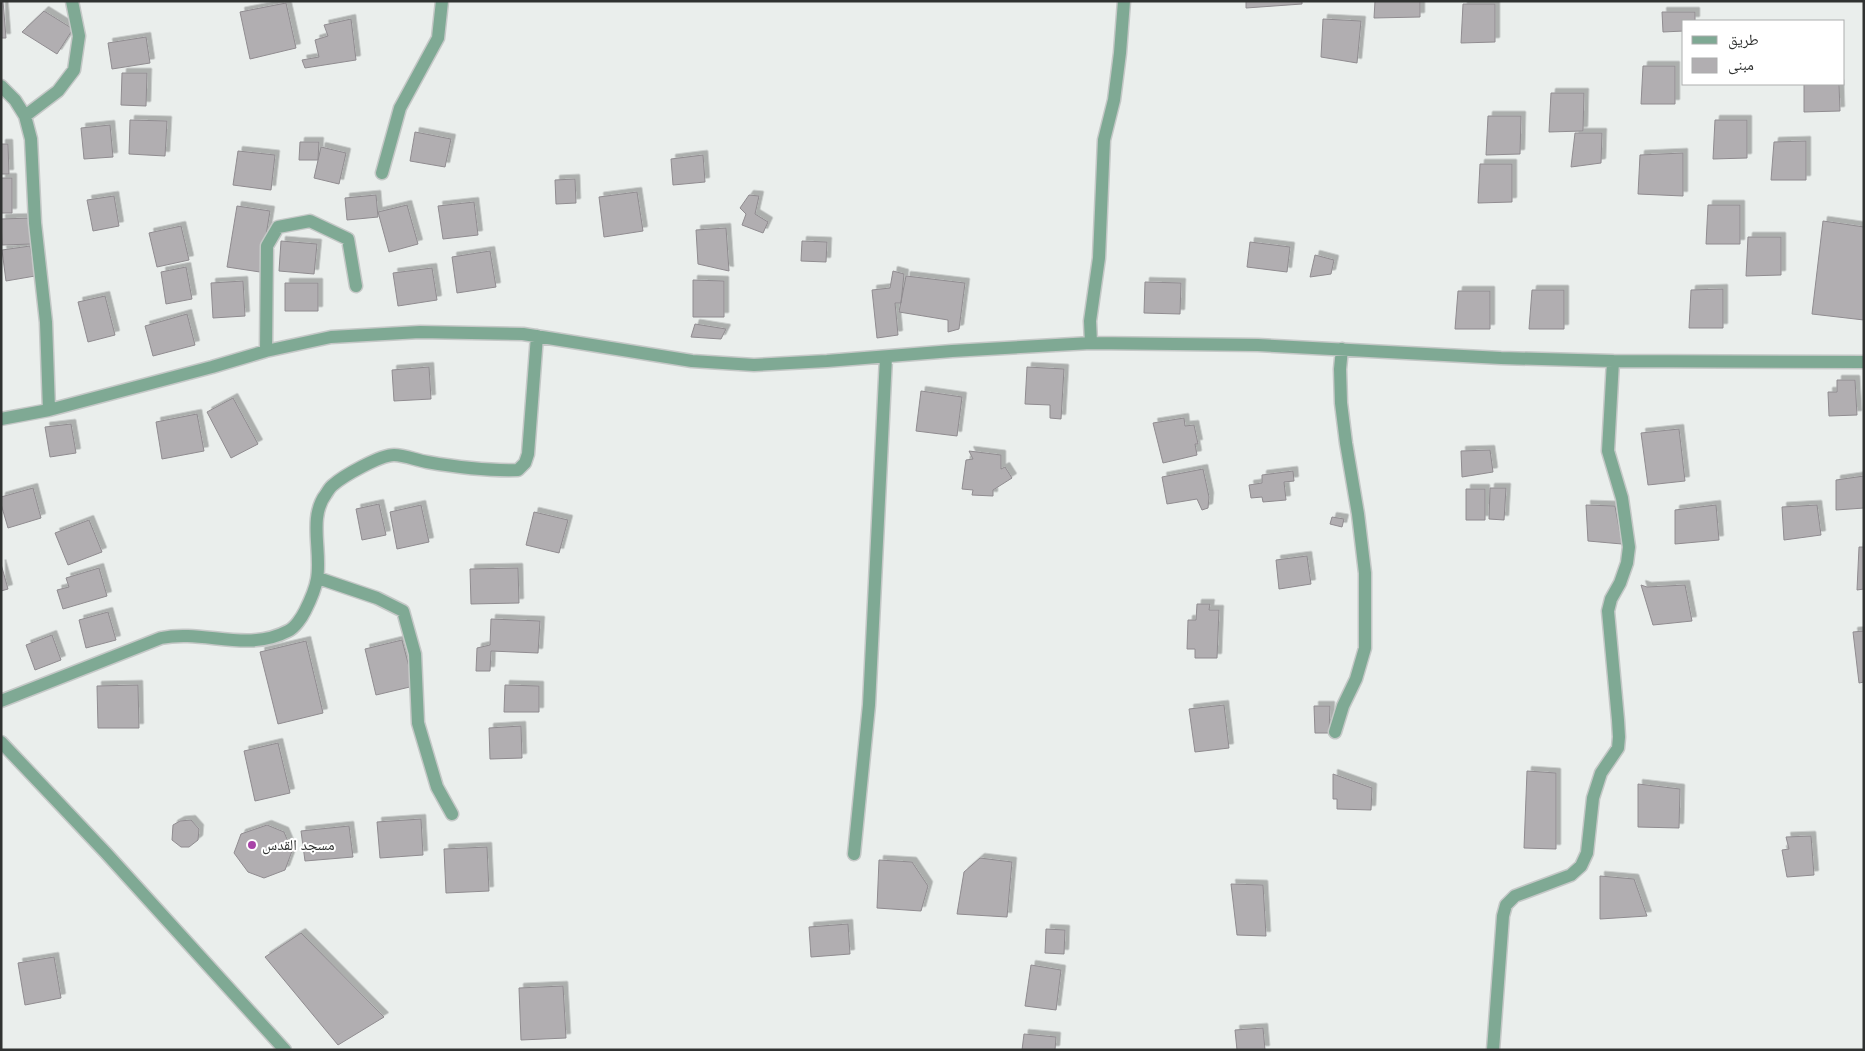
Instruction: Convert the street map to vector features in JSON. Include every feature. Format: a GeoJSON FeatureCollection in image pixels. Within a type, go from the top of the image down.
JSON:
{"type":"FeatureCollection","features":[{"type":"Feature","properties":{"kind":"street"},"geometry":{"type":"LineString","coordinates":[[25,116],[58,91],[74,70],[79,36],[72,1]]}},
{"type":"Feature","properties":{"kind":"street"},"geometry":{"type":"LineString","coordinates":[[382,172],[400,108],[438,38],[442,1]]}},
{"type":"Feature","properties":{"kind":"street"},"geometry":{"type":"LineString","coordinates":[[1092,343],[1090,321],[1099,258],[1104,140],[1114,100],[1124,1]]}},
{"type":"Feature","properties":{"kind":"street"},"geometry":{"type":"LineString","coordinates":[[1,86],[15,100],[25,116],[31,139],[35,223],[46,322],[49,410]]}},
{"type":"Feature","properties":{"kind":"street"},"geometry":{"type":"LineString","coordinates":[[266,351],[267,246],[278,227],[310,222],[348,239],[356,286]]}},
{"type":"Feature","properties":{"kind":"street"},"geometry":{"type":"LineString","coordinates":[[1,419],[49,410],[266,351],[332,337],[400,333],[537,336],[692,361],[745,364],[827,361],[1092,343],[1258,345],[1501,358],[1613,361],[1864,362]]}},
{"type":"Feature","properties":{"kind":"street"},"geometry":{"type":"LineString","coordinates":[[1,701],[161,638],[174,635],[250,641],[270,638],[290,630],[303,614],[313,594],[318,578],[318,513],[323,497],[332,485],[384,456],[395,455],[442,464],[507,470],[518,470],[525,463],[528,454],[537,336]]}},
{"type":"Feature","properties":{"kind":"street"},"geometry":{"type":"LineString","coordinates":[[1335,732],[1356,679],[1365,648],[1365,573],[1341,403],[1340,369],[1342,349]]}},
{"type":"Feature","properties":{"kind":"street"},"geometry":{"type":"LineString","coordinates":[[854,854],[869,705],[886,357]]}},
{"type":"Feature","properties":{"kind":"street"},"geometry":{"type":"LineString","coordinates":[[1493,1050],[1503,916],[1506,905],[1515,896],[1571,875],[1581,866],[1587,853],[1593,798],[1601,773],[1618,748],[1618,720],[1608,611],[1611,599],[1627,563],[1629,547],[1622,498],[1608,451],[1613,361]]}},
{"type":"Feature","properties":{"kind":"street"},"geometry":{"type":"LineString","coordinates":[[318,578],[377,598],[403,611],[415,654],[418,723],[437,787],[452,814]]}},
{"type":"Feature","properties":{"kind":"street"},"geometry":{"type":"LineString","coordinates":[[1,742],[106,853],[285,1050]]}},
{"type":"Feature","properties":{"kind":"building"},"geometry":{"type":"Polygon","coordinates":[[[1,1],[3,1],[6,38],[1,38],[1,1]]]}},
{"type":"Feature","properties":{"kind":"building"},"geometry":{"type":"Polygon","coordinates":[[[1246,1],[1302,1],[1302,4],[1246,8],[1246,1]]]}},
{"type":"Feature","properties":{"kind":"building"},"geometry":{"type":"Polygon","coordinates":[[[1375,1],[1420,1],[1420,17],[1374,18],[1375,1]]]}},
{"type":"Feature","properties":{"kind":"building"},"geometry":{"type":"Polygon","coordinates":[[[286,3],[296,48],[250,59],[240,12],[286,3]]]}},
{"type":"Feature","properties":{"kind":"building"},"geometry":{"type":"Polygon","coordinates":[[[1463,4],[1495,4],[1495,42],[1461,43],[1463,4]]]}},
{"type":"Feature","properties":{"kind":"building"},"geometry":{"type":"Polygon","coordinates":[[[44,11],[73,29],[57,54],[22,32],[44,11]]]}},
{"type":"Feature","properties":{"kind":"building"},"geometry":{"type":"Polygon","coordinates":[[[1662,12],[1695,12],[1695,20],[1682,20],[1682,31],[1663,32],[1662,12]]]}},
{"type":"Feature","properties":{"kind":"building"},"geometry":{"type":"Polygon","coordinates":[[[351,19],[356,60],[305,68],[302,60],[319,57],[315,40],[328,36],[324,25],[351,19]]]}},
{"type":"Feature","properties":{"kind":"building"},"geometry":{"type":"Polygon","coordinates":[[[1323,19],[1361,21],[1357,63],[1321,57],[1323,19]]]}},
{"type":"Feature","properties":{"kind":"building"},"geometry":{"type":"Polygon","coordinates":[[[146,37],[150,63],[112,69],[108,43],[146,37]]]}},
{"type":"Feature","properties":{"kind":"building"},"geometry":{"type":"Polygon","coordinates":[[[1643,66],[1675,66],[1675,104],[1641,104],[1643,66]]]}},
{"type":"Feature","properties":{"kind":"building"},"geometry":{"type":"Polygon","coordinates":[[[122,73],[147,73],[146,106],[121,105],[122,73]]]}},
{"type":"Feature","properties":{"kind":"building"},"geometry":{"type":"Polygon","coordinates":[[[1804,85],[1839,85],[1840,111],[1804,112],[1804,85]]]}},
{"type":"Feature","properties":{"kind":"building"},"geometry":{"type":"Polygon","coordinates":[[[1551,93],[1584,93],[1583,131],[1549,132],[1551,93]]]}},
{"type":"Feature","properties":{"kind":"building"},"geometry":{"type":"Polygon","coordinates":[[[1488,116],[1521,116],[1520,154],[1486,155],[1488,116]]]}},
{"type":"Feature","properties":{"kind":"building"},"geometry":{"type":"Polygon","coordinates":[[[130,120],[167,121],[165,156],[129,154],[130,120]]]}},
{"type":"Feature","properties":{"kind":"building"},"geometry":{"type":"Polygon","coordinates":[[[1715,120],[1747,120],[1747,158],[1713,159],[1715,120]]]}},
{"type":"Feature","properties":{"kind":"building"},"geometry":{"type":"Polygon","coordinates":[[[110,125],[113,157],[84,159],[81,128],[110,125]]]}},
{"type":"Feature","properties":{"kind":"building"},"geometry":{"type":"Polygon","coordinates":[[[415,132],[451,139],[445,167],[410,161],[415,132]]]}},
{"type":"Feature","properties":{"kind":"building"},"geometry":{"type":"Polygon","coordinates":[[[1575,133],[1602,133],[1601,163],[1571,167],[1575,133]]]}},
{"type":"Feature","properties":{"kind":"building"},"geometry":{"type":"Polygon","coordinates":[[[1806,141],[1806,180],[1771,180],[1774,142],[1806,141]]]}},
{"type":"Feature","properties":{"kind":"building"},"geometry":{"type":"Polygon","coordinates":[[[300,142],[319,142],[318,160],[299,160],[300,142]]]}},
{"type":"Feature","properties":{"kind":"building"},"geometry":{"type":"Polygon","coordinates":[[[1,144],[8,144],[9,174],[1,174],[1,144]]]}},
{"type":"Feature","properties":{"kind":"building"},"geometry":{"type":"Polygon","coordinates":[[[321,147],[346,153],[339,184],[314,178],[321,147]]]}},
{"type":"Feature","properties":{"kind":"building"},"geometry":{"type":"Polygon","coordinates":[[[238,151],[275,155],[271,190],[233,185],[238,151]]]}},
{"type":"Feature","properties":{"kind":"building"},"geometry":{"type":"Polygon","coordinates":[[[1683,153],[1683,196],[1638,194],[1640,155],[1683,153]]]}},
{"type":"Feature","properties":{"kind":"building"},"geometry":{"type":"Polygon","coordinates":[[[703,155],[705,182],[673,185],[671,159],[703,155]]]}},
{"type":"Feature","properties":{"kind":"building"},"geometry":{"type":"Polygon","coordinates":[[[1480,164],[1512,164],[1512,202],[1478,203],[1480,164]]]}},
{"type":"Feature","properties":{"kind":"building"},"geometry":{"type":"Polygon","coordinates":[[[1,178],[12,178],[12,213],[1,213],[1,178]]]}},
{"type":"Feature","properties":{"kind":"building"},"geometry":{"type":"Polygon","coordinates":[[[575,179],[576,203],[556,204],[555,180],[575,179]]]}},
{"type":"Feature","properties":{"kind":"building"},"geometry":{"type":"Polygon","coordinates":[[[637,192],[643,231],[604,237],[599,197],[637,192]]]}},
{"type":"Feature","properties":{"kind":"building"},"geometry":{"type":"Polygon","coordinates":[[[376,195],[378,217],[347,220],[345,198],[376,195]]]}},
{"type":"Feature","properties":{"kind":"building"},"geometry":{"type":"Polygon","coordinates":[[[749,195],[759,196],[755,214],[768,222],[763,233],[742,225],[746,214],[740,208],[749,195]]]}},
{"type":"Feature","properties":{"kind":"building"},"geometry":{"type":"Polygon","coordinates":[[[114,196],[119,226],[93,231],[87,200],[114,196]]]}},
{"type":"Feature","properties":{"kind":"building"},"geometry":{"type":"Polygon","coordinates":[[[474,202],[478,235],[443,239],[438,206],[474,202]]]}},
{"type":"Feature","properties":{"kind":"building"},"geometry":{"type":"Polygon","coordinates":[[[407,205],[418,244],[389,252],[378,212],[407,205]]]}},
{"type":"Feature","properties":{"kind":"building"},"geometry":{"type":"Polygon","coordinates":[[[1708,205],[1740,205],[1740,244],[1706,244],[1708,205]]]}},
{"type":"Feature","properties":{"kind":"building"},"geometry":{"type":"Polygon","coordinates":[[[237,206],[270,211],[260,272],[227,267],[237,206]]]}},
{"type":"Feature","properties":{"kind":"building"},"geometry":{"type":"Polygon","coordinates":[[[31,218],[32,244],[2,245],[1,219],[31,218]]]}},
{"type":"Feature","properties":{"kind":"building"},"geometry":{"type":"Polygon","coordinates":[[[1823,221],[1864,227],[1864,320],[1812,314],[1823,221]]]}},
{"type":"Feature","properties":{"kind":"building"},"geometry":{"type":"Polygon","coordinates":[[[181,226],[189,260],[157,267],[149,233],[181,226]]]}},
{"type":"Feature","properties":{"kind":"building"},"geometry":{"type":"Polygon","coordinates":[[[726,228],[729,271],[698,264],[696,230],[726,228]]]}},
{"type":"Feature","properties":{"kind":"building"},"geometry":{"type":"Polygon","coordinates":[[[1748,237],[1781,237],[1781,275],[1746,276],[1748,237]]]}},
{"type":"Feature","properties":{"kind":"building"},"geometry":{"type":"Polygon","coordinates":[[[281,241],[317,244],[314,274],[279,271],[281,241]]]}},
{"type":"Feature","properties":{"kind":"building"},"geometry":{"type":"Polygon","coordinates":[[[802,241],[827,242],[826,262],[801,261],[802,241]]]}},
{"type":"Feature","properties":{"kind":"building"},"geometry":{"type":"Polygon","coordinates":[[[1250,242],[1290,247],[1287,272],[1247,267],[1250,242]]]}},
{"type":"Feature","properties":{"kind":"building"},"geometry":{"type":"Polygon","coordinates":[[[30,246],[35,276],[6,281],[2,250],[30,246]]]}},
{"type":"Feature","properties":{"kind":"building"},"geometry":{"type":"Polygon","coordinates":[[[490,251],[496,287],[457,293],[452,257],[490,251]]]}},
{"type":"Feature","properties":{"kind":"building"},"geometry":{"type":"Polygon","coordinates":[[[1315,255],[1334,260],[1331,274],[1310,277],[1315,255]]]}},
{"type":"Feature","properties":{"kind":"building"},"geometry":{"type":"Polygon","coordinates":[[[186,267],[192,299],[166,304],[161,272],[186,267]]]}},
{"type":"Feature","properties":{"kind":"building"},"geometry":{"type":"Polygon","coordinates":[[[432,268],[437,300],[398,306],[393,273],[432,268]]]}},
{"type":"Feature","properties":{"kind":"building"},"geometry":{"type":"Polygon","coordinates":[[[893,271],[904,274],[901,303],[895,303],[898,335],[877,338],[872,290],[890,288],[893,271]]]}},
{"type":"Feature","properties":{"kind":"building"},"geometry":{"type":"Polygon","coordinates":[[[906,276],[965,283],[959,329],[948,332],[948,320],[899,312],[906,276]]]}},
{"type":"Feature","properties":{"kind":"building"},"geometry":{"type":"Polygon","coordinates":[[[693,280],[724,281],[724,317],[693,317],[693,280]]]}},
{"type":"Feature","properties":{"kind":"building"},"geometry":{"type":"Polygon","coordinates":[[[243,281],[245,316],[213,318],[211,283],[243,281]]]}},
{"type":"Feature","properties":{"kind":"building"},"geometry":{"type":"Polygon","coordinates":[[[1145,282],[1181,283],[1180,314],[1144,313],[1145,282]]]}},
{"type":"Feature","properties":{"kind":"building"},"geometry":{"type":"Polygon","coordinates":[[[285,283],[318,283],[318,311],[285,311],[285,283]]]}},
{"type":"Feature","properties":{"kind":"building"},"geometry":{"type":"Polygon","coordinates":[[[1723,289],[1723,328],[1689,328],[1691,290],[1723,289]]]}},
{"type":"Feature","properties":{"kind":"building"},"geometry":{"type":"Polygon","coordinates":[[[1532,290],[1564,290],[1564,329],[1529,329],[1532,290]]]}},
{"type":"Feature","properties":{"kind":"building"},"geometry":{"type":"Polygon","coordinates":[[[1458,291],[1490,291],[1490,329],[1455,329],[1458,291]]]}},
{"type":"Feature","properties":{"kind":"building"},"geometry":{"type":"Polygon","coordinates":[[[105,296],[115,335],[88,342],[78,302],[105,296]]]}},
{"type":"Feature","properties":{"kind":"building"},"geometry":{"type":"Polygon","coordinates":[[[187,314],[195,345],[153,356],[145,326],[187,314]]]}},
{"type":"Feature","properties":{"kind":"building"},"geometry":{"type":"Polygon","coordinates":[[[695,324],[726,329],[721,339],[691,337],[695,324]]]}},
{"type":"Feature","properties":{"kind":"building"},"geometry":{"type":"Polygon","coordinates":[[[429,367],[431,399],[394,401],[392,370],[429,367]]]}},
{"type":"Feature","properties":{"kind":"building"},"geometry":{"type":"Polygon","coordinates":[[[1027,367],[1064,369],[1061,419],[1050,418],[1050,405],[1025,404],[1027,367]]]}},
{"type":"Feature","properties":{"kind":"building"},"geometry":{"type":"Polygon","coordinates":[[[1837,380],[1855,380],[1857,415],[1829,416],[1828,392],[1837,392],[1837,380]]]}},
{"type":"Feature","properties":{"kind":"building"},"geometry":{"type":"Polygon","coordinates":[[[921,391],[962,397],[957,436],[916,431],[921,391]]]}},
{"type":"Feature","properties":{"kind":"building"},"geometry":{"type":"Polygon","coordinates":[[[233,398],[258,444],[231,458],[207,412],[233,398]]]}},
{"type":"Feature","properties":{"kind":"building"},"geometry":{"type":"Polygon","coordinates":[[[197,414],[204,451],[162,459],[156,422],[197,414]]]}},
{"type":"Feature","properties":{"kind":"building"},"geometry":{"type":"Polygon","coordinates":[[[1184,418],[1185,426],[1194,425],[1198,444],[1195,444],[1197,455],[1163,463],[1153,423],[1184,418]]]}},
{"type":"Feature","properties":{"kind":"building"},"geometry":{"type":"Polygon","coordinates":[[[71,424],[76,453],[50,457],[45,427],[71,424]]]}},
{"type":"Feature","properties":{"kind":"building"},"geometry":{"type":"Polygon","coordinates":[[[1679,429],[1685,481],[1648,485],[1641,433],[1679,429]]]}},
{"type":"Feature","properties":{"kind":"building"},"geometry":{"type":"Polygon","coordinates":[[[1490,450],[1493,472],[1462,477],[1461,451],[1490,450]]]}},
{"type":"Feature","properties":{"kind":"building"},"geometry":{"type":"Polygon","coordinates":[[[969,451],[1001,455],[1001,469],[1005,467],[1012,478],[993,490],[993,496],[972,495],[973,490],[962,489],[966,460],[973,459],[969,451]]]}},
{"type":"Feature","properties":{"kind":"building"},"geometry":{"type":"Polygon","coordinates":[[[1203,469],[1209,497],[1208,508],[1202,510],[1197,499],[1167,504],[1162,477],[1203,469]]]}},
{"type":"Feature","properties":{"kind":"building"},"geometry":{"type":"Polygon","coordinates":[[[1293,471],[1294,481],[1284,482],[1286,500],[1263,502],[1262,497],[1251,498],[1249,485],[1262,483],[1262,475],[1293,471]]]}},
{"type":"Feature","properties":{"kind":"building"},"geometry":{"type":"Polygon","coordinates":[[[1864,476],[1864,508],[1836,510],[1836,480],[1864,476]]]}},
{"type":"Feature","properties":{"kind":"building"},"geometry":{"type":"Polygon","coordinates":[[[33,488],[41,518],[8,528],[1,504],[1,497],[33,488]]]}},
{"type":"Feature","properties":{"kind":"building"},"geometry":{"type":"Polygon","coordinates":[[[1490,488],[1506,488],[1504,520],[1489,519],[1490,488]]]}},
{"type":"Feature","properties":{"kind":"building"},"geometry":{"type":"Polygon","coordinates":[[[1466,489],[1485,489],[1485,520],[1466,520],[1466,489]]]}},
{"type":"Feature","properties":{"kind":"building"},"geometry":{"type":"Polygon","coordinates":[[[379,504],[386,535],[362,540],[356,509],[379,504]]]}},
{"type":"Feature","properties":{"kind":"building"},"geometry":{"type":"Polygon","coordinates":[[[421,505],[429,542],[397,549],[390,512],[421,505]]]}},
{"type":"Feature","properties":{"kind":"building"},"geometry":{"type":"Polygon","coordinates":[[[1586,505],[1615,506],[1622,544],[1588,541],[1586,505]]]}},
{"type":"Feature","properties":{"kind":"building"},"geometry":{"type":"Polygon","coordinates":[[[1716,505],[1719,540],[1675,544],[1675,510],[1716,505]]]}},
{"type":"Feature","properties":{"kind":"building"},"geometry":{"type":"Polygon","coordinates":[[[1817,505],[1821,535],[1784,540],[1782,507],[1817,505]]]}},
{"type":"Feature","properties":{"kind":"building"},"geometry":{"type":"Polygon","coordinates":[[[534,512],[568,520],[559,553],[526,545],[534,512]]]}},
{"type":"Feature","properties":{"kind":"building"},"geometry":{"type":"Polygon","coordinates":[[[1332,517],[1344,519],[1342,527],[1330,524],[1332,517]]]}},
{"type":"Feature","properties":{"kind":"building"},"geometry":{"type":"Polygon","coordinates":[[[89,520],[102,552],[68,565],[55,533],[89,520]]]}},
{"type":"Feature","properties":{"kind":"building"},"geometry":{"type":"Polygon","coordinates":[[[1859,547],[1864,547],[1864,589],[1857,590],[1859,547]]]}},
{"type":"Feature","properties":{"kind":"building"},"geometry":{"type":"Polygon","coordinates":[[[1307,556],[1311,584],[1279,589],[1276,560],[1307,556]]]}},
{"type":"Feature","properties":{"kind":"building"},"geometry":{"type":"Polygon","coordinates":[[[1,564],[8,589],[1,591],[1,564]]]}},
{"type":"Feature","properties":{"kind":"building"},"geometry":{"type":"Polygon","coordinates":[[[99,568],[107,596],[63,609],[57,590],[69,587],[66,578],[99,568]]]}},
{"type":"Feature","properties":{"kind":"building"},"geometry":{"type":"Polygon","coordinates":[[[518,568],[519,603],[471,604],[470,569],[518,568]]]}},
{"type":"Feature","properties":{"kind":"building"},"geometry":{"type":"Polygon","coordinates":[[[1641,585],[1647,587],[1685,585],[1692,621],[1653,625],[1641,585]]]}},
{"type":"Feature","properties":{"kind":"building"},"geometry":{"type":"Polygon","coordinates":[[[1197,604],[1210,604],[1209,610],[1219,610],[1217,658],[1195,658],[1195,649],[1187,649],[1188,620],[1196,620],[1197,604]]]}},
{"type":"Feature","properties":{"kind":"building"},"geometry":{"type":"Polygon","coordinates":[[[108,612],[116,640],[86,648],[79,620],[108,612]]]}},
{"type":"Feature","properties":{"kind":"building"},"geometry":{"type":"Polygon","coordinates":[[[491,619],[540,621],[538,653],[491,651],[490,671],[476,671],[477,648],[490,645],[491,619]]]}},
{"type":"Feature","properties":{"kind":"building"},"geometry":{"type":"Polygon","coordinates":[[[1864,631],[1864,682],[1859,683],[1853,632],[1864,631]]]}},
{"type":"Feature","properties":{"kind":"building"},"geometry":{"type":"Polygon","coordinates":[[[52,635],[61,660],[35,670],[26,645],[52,635]]]}},
{"type":"Feature","properties":{"kind":"building"},"geometry":{"type":"Polygon","coordinates":[[[402,640],[414,686],[376,695],[365,649],[402,640]]]}},
{"type":"Feature","properties":{"kind":"building"},"geometry":{"type":"Polygon","coordinates":[[[306,641],[323,713],[278,724],[260,652],[306,641]]]}},
{"type":"Feature","properties":{"kind":"building"},"geometry":{"type":"Polygon","coordinates":[[[138,685],[139,728],[98,728],[97,686],[138,685]]]}},
{"type":"Feature","properties":{"kind":"building"},"geometry":{"type":"Polygon","coordinates":[[[505,685],[539,686],[539,712],[504,712],[505,685]]]}},
{"type":"Feature","properties":{"kind":"building"},"geometry":{"type":"Polygon","coordinates":[[[1224,705],[1229,748],[1195,752],[1189,709],[1224,705]]]}},
{"type":"Feature","properties":{"kind":"building"},"geometry":{"type":"Polygon","coordinates":[[[1314,706],[1330,706],[1329,733],[1315,733],[1314,706]]]}},
{"type":"Feature","properties":{"kind":"building"},"geometry":{"type":"Polygon","coordinates":[[[521,726],[522,758],[490,759],[489,728],[521,726]]]}},
{"type":"Feature","properties":{"kind":"building"},"geometry":{"type":"Polygon","coordinates":[[[278,743],[290,793],[255,801],[244,751],[278,743]]]}},
{"type":"Feature","properties":{"kind":"building"},"geometry":{"type":"Polygon","coordinates":[[[1527,771],[1556,773],[1556,849],[1524,848],[1527,771]]]}},
{"type":"Feature","properties":{"kind":"building"},"geometry":{"type":"Polygon","coordinates":[[[1333,774],[1372,788],[1371,810],[1337,809],[1337,799],[1333,799],[1333,774]]]}},
{"type":"Feature","properties":{"kind":"building"},"geometry":{"type":"Polygon","coordinates":[[[1638,784],[1680,789],[1679,828],[1638,827],[1638,784]]]}},
{"type":"Feature","properties":{"kind":"building"},"geometry":{"type":"Polygon","coordinates":[[[421,819],[423,855],[380,858],[377,822],[421,819]]]}},
{"type":"Feature","properties":{"kind":"building"},"geometry":{"type":"Polygon","coordinates":[[[191,820],[199,829],[198,840],[189,847],[181,847],[172,840],[173,825],[180,821],[191,820]]]}},
{"type":"Feature","properties":{"kind":"building"},"geometry":{"type":"Polygon","coordinates":[[[267,825],[284,832],[292,851],[285,870],[264,878],[248,872],[234,853],[241,834],[267,825]]]}},
{"type":"Feature","properties":{"kind":"building"},"geometry":{"type":"Polygon","coordinates":[[[349,826],[353,857],[305,861],[301,831],[349,826]]]}},
{"type":"Feature","properties":{"kind":"building"},"geometry":{"type":"Polygon","coordinates":[[[1811,836],[1814,875],[1787,877],[1782,850],[1789,849],[1786,837],[1811,836]]]}},
{"type":"Feature","properties":{"kind":"building"},"geometry":{"type":"Polygon","coordinates":[[[487,847],[489,891],[446,893],[444,849],[487,847]]]}},
{"type":"Feature","properties":{"kind":"building"},"geometry":{"type":"Polygon","coordinates":[[[980,858],[1012,862],[1007,917],[957,914],[964,872],[980,858]]]}},
{"type":"Feature","properties":{"kind":"building"},"geometry":{"type":"Polygon","coordinates":[[[879,860],[912,862],[928,886],[921,911],[877,908],[879,860]]]}},
{"type":"Feature","properties":{"kind":"building"},"geometry":{"type":"Polygon","coordinates":[[[1600,876],[1634,879],[1647,916],[1600,919],[1600,876]]]}},
{"type":"Feature","properties":{"kind":"building"},"geometry":{"type":"Polygon","coordinates":[[[1231,884],[1263,885],[1266,936],[1237,935],[1231,884]]]}},
{"type":"Feature","properties":{"kind":"building"},"geometry":{"type":"Polygon","coordinates":[[[848,924],[850,954],[811,957],[809,927],[848,924]]]}},
{"type":"Feature","properties":{"kind":"building"},"geometry":{"type":"Polygon","coordinates":[[[1046,929],[1065,930],[1064,954],[1045,953],[1046,929]]]}},
{"type":"Feature","properties":{"kind":"building"},"geometry":{"type":"Polygon","coordinates":[[[301,933],[384,1017],[338,1045],[265,957],[301,933]]]}},
{"type":"Feature","properties":{"kind":"building"},"geometry":{"type":"Polygon","coordinates":[[[54,957],[61,998],[25,1005],[18,963],[54,957]]]}},
{"type":"Feature","properties":{"kind":"building"},"geometry":{"type":"Polygon","coordinates":[[[1031,965],[1061,970],[1056,1010],[1025,1006],[1031,965]]]}},
{"type":"Feature","properties":{"kind":"building"},"geometry":{"type":"Polygon","coordinates":[[[563,986],[566,1038],[521,1040],[519,988],[563,986]]]}},
{"type":"Feature","properties":{"kind":"building"},"geometry":{"type":"Polygon","coordinates":[[[1263,1028],[1265,1050],[1237,1050],[1235,1030],[1263,1028]]]}},
{"type":"Feature","properties":{"kind":"building"},"geometry":{"type":"Polygon","coordinates":[[[1024,1034],[1056,1037],[1055,1050],[1022,1050],[1024,1034]]]}},
{"type":"Feature","properties":{"kind":"place","name":"مسجد القدس"},"geometry":{"type":"Point","coordinates":[252,845]}}]}
